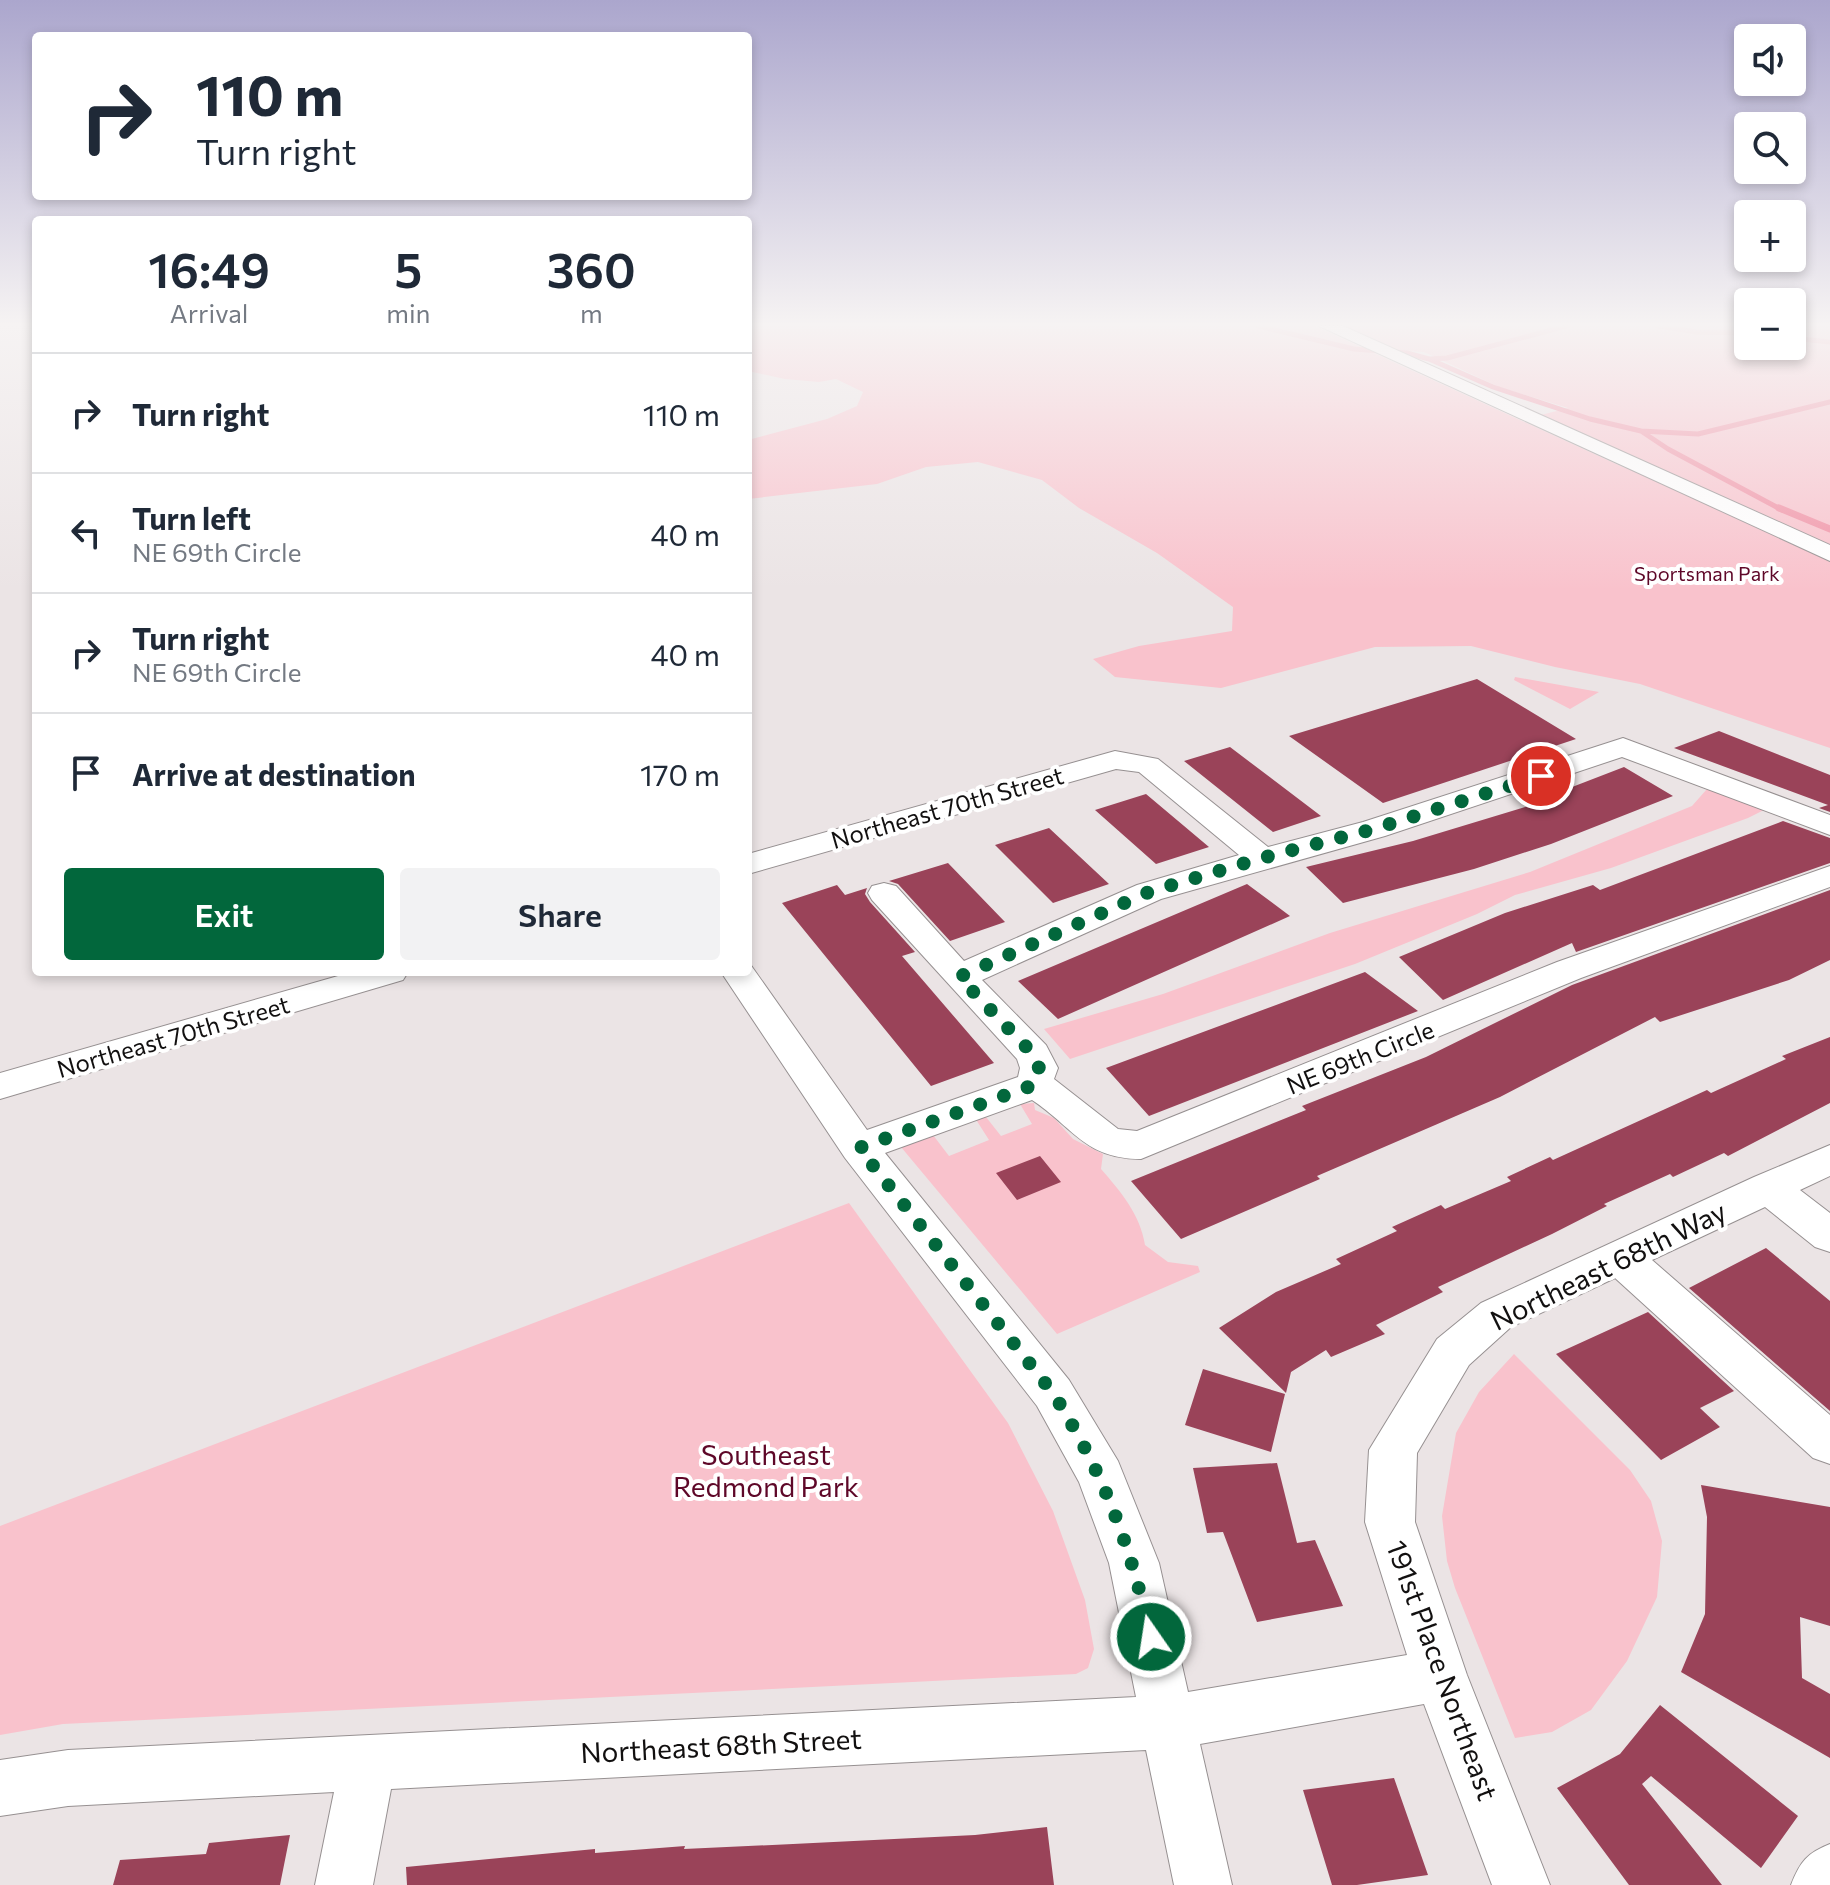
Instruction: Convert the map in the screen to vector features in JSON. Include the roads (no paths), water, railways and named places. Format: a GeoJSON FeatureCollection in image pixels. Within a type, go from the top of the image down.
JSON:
{"type":"FeatureCollection","features":[{"type":"Feature","properties":{"kind":"street"},"geometry":{"type":"LineString","coordinates":[[1520,414],[1830,554]]}},
{"type":"Feature","properties":{"kind":"street"},"geometry":{"type":"LineString","coordinates":[[959,977],[1149,892],[1374,829],[1623,747],[1830,826]]}},
{"type":"Feature","properties":{"kind":"street","name":"Northeast 70th Street"},"geometry":{"type":"LineString","coordinates":[[752,863],[1115,760],[1147,765],[1262,858]]}},
{"type":"Feature","properties":{"kind":"street","name":"NE 69th Circle"},"geometry":{"type":"LineString","coordinates":[[1034,1085],[1062,1099],[1092,1130],[1114,1142],[1141,1145],[1569,970],[1830,876]]}},
{"type":"Feature","properties":{"kind":"street"},"geometry":{"type":"LineString","coordinates":[[859,1148],[1034,1085],[1039,1068],[1033,1054],[884,893]]}},
{"type":"Feature","properties":{"kind":"street","name":"Northeast 70th Street"},"geometry":{"type":"LineString","coordinates":[[0,1086],[377,976]]}},
{"type":"Feature","properties":{"kind":"street"},"geometry":{"type":"LineString","coordinates":[[741,976],[859,1148],[1053,1393],[1101,1476],[1134,1563],[1203,1885]]}},
{"type":"Feature","properties":{"kind":"street","name":"Northeast 68th Way"},"geometry":{"type":"LineString","coordinates":[[1393,1450],[1453,1352],[1496,1315],[1830,1159]]}},
{"type":"Feature","properties":{"kind":"street"},"geometry":{"type":"LineString","coordinates":[[1768,1187],[1830,1236]]}},
{"type":"Feature","properties":{"kind":"street"},"geometry":{"type":"LineString","coordinates":[[1620,1257],[1830,1444]]}},
{"type":"Feature","properties":{"kind":"street","name":"191st Place Northeast"},"geometry":{"type":"LineString","coordinates":[[1393,1450],[1390,1522],[1440,1675],[1521,1885]]}},
{"type":"Feature","properties":{"kind":"street","name":"Northeast 68th Street"},"geometry":{"type":"LineString","coordinates":[[0,1788],[68,1778],[1170,1722],[1440,1675]]}},
{"type":"Feature","properties":{"kind":"street"},"geometry":{"type":"LineString","coordinates":[[344,1885],[368,1763]]}},
{"type":"Feature","properties":{"kind":"street"},"geometry":{"type":"LineString","coordinates":[[1820,1885],[1830,1873]]}},
{"type":"Feature","properties":{"kind":"waterway"},"geometry":{"type":"LineString","coordinates":[[1575,414],[1641,431]]}},
{"type":"Feature","properties":{"kind":"waterway"},"geometry":{"type":"LineString","coordinates":[[1641,431],[1698,434],[1781,414]]}},
{"type":"Feature","properties":{"kind":"waterway"},"geometry":{"type":"LineString","coordinates":[[1641,431],[1668,449],[1782,510]]}},
{"type":"Feature","properties":{"kind":"waterway"},"geometry":{"type":"LineString","coordinates":[[1779,508],[1830,529]]}},
{"type":"Feature","properties":{"kind":"park label","name":"Sportsman Park"},"geometry":{"type":"Point","coordinates":[1707,573]}},
{"type":"Feature","properties":{"kind":"park label","name":"Southeast Redmond Park"},"geometry":{"type":"Point","coordinates":[766,1470]}}]}
